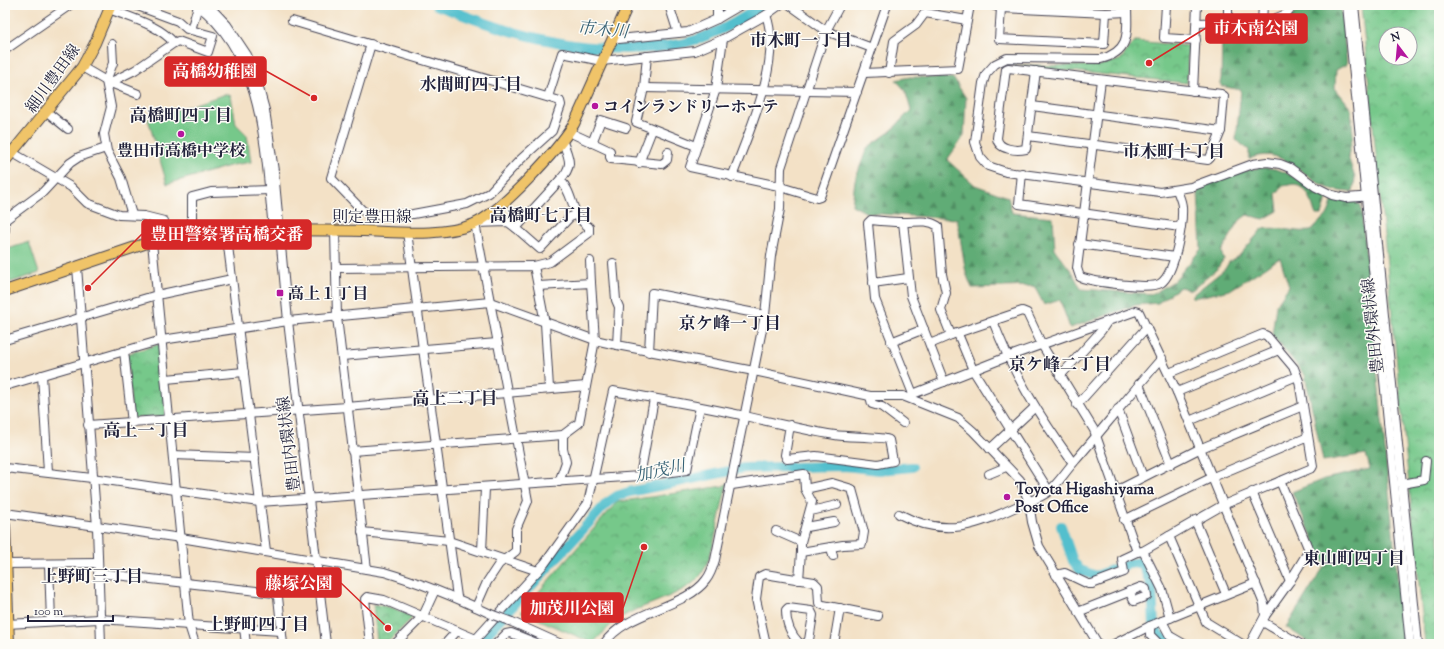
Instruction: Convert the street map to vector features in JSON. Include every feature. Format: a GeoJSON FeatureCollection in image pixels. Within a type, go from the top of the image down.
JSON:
{"type":"FeatureCollection","features":[{"type":"Feature","properties":{"kind":"main road","name":"則定豊田線"},"geometry":{"type":"LineString","coordinates":[[5,291],[77,268],[165,237],[192,231],[277,229],[407,232],[448,230],[475,224],[498,207],[563,142],[628,5]]}},
{"type":"Feature","properties":{"kind":"main road","name":"細川豊田線"},"geometry":{"type":"LineString","coordinates":[[5,161],[47,112],[82,67],[95,43],[110,6]]}},
{"type":"Feature","properties":{"kind":"main road"},"geometry":{"type":"LineString","coordinates":[[5,526],[9,644]]}},
{"type":"Feature","properties":{"kind":"street"},"geometry":{"type":"LineString","coordinates":[[5,50],[70,5]]}},
{"type":"Feature","properties":{"kind":"street"},"geometry":{"type":"LineString","coordinates":[[108,82],[135,70],[178,41],[208,52],[213,36],[187,29],[178,21],[135,5]]}},
{"type":"Feature","properties":{"kind":"street"},"geometry":{"type":"LineString","coordinates":[[191,30],[197,5]]}},
{"type":"Feature","properties":{"kind":"street","name":"豊田内環状線"},"geometry":{"type":"LineString","coordinates":[[197,5],[227,36],[239,54],[247,73],[258,111],[269,190],[279,241],[326,644]]}},
{"type":"Feature","properties":{"kind":"street","name":"豊田内環状線"},"geometry":{"type":"LineString","coordinates":[[208,5],[238,39],[254,70],[265,110],[277,229]]}},
{"type":"Feature","properties":{"kind":"street"},"geometry":{"type":"LineString","coordinates":[[669,5],[678,33]]}},
{"type":"Feature","properties":{"kind":"street"},"geometry":{"type":"LineString","coordinates":[[717,5],[717,19]]}},
{"type":"Feature","properties":{"kind":"street"},"geometry":{"type":"LineString","coordinates":[[613,38],[619,39],[696,30],[741,5]]}},
{"type":"Feature","properties":{"kind":"street"},"geometry":{"type":"LineString","coordinates":[[548,97],[562,53],[602,61],[695,51],[723,39],[766,15],[780,5]]}},
{"type":"Feature","properties":{"kind":"street"},"geometry":{"type":"LineString","coordinates":[[790,5],[826,31],[872,48]]}},
{"type":"Feature","properties":{"kind":"street"},"geometry":{"type":"LineString","coordinates":[[604,644],[616,631],[688,594],[706,580],[715,560],[732,485],[765,315],[771,256],[780,209],[781,168],[826,31],[840,5]]}},
{"type":"Feature","properties":{"kind":"street"},"geometry":{"type":"LineString","coordinates":[[723,39],[716,89],[690,167],[817,198],[820,197],[887,5]]}},
{"type":"Feature","properties":{"kind":"street"},"geometry":{"type":"LineString","coordinates":[[864,73],[958,69],[970,5]]}},
{"type":"Feature","properties":{"kind":"street"},"geometry":{"type":"LineString","coordinates":[[992,5],[1001,8],[1106,13],[1127,8],[1125,42],[1122,48],[1112,55],[1101,59],[1007,58],[999,61],[988,71],[983,83],[976,138],[977,150],[988,166],[1002,171],[1151,191],[1177,190],[1253,164],[1267,162],[1280,164],[1290,168],[1316,187],[1332,196],[1346,198],[1369,196]]}},
{"type":"Feature","properties":{"kind":"street"},"geometry":{"type":"LineString","coordinates":[[1166,5],[1164,38],[1196,40]]}},
{"type":"Feature","properties":{"kind":"street"},"geometry":{"type":"LineString","coordinates":[[1193,91],[1197,5]]}},
{"type":"Feature","properties":{"kind":"street"},"geometry":{"type":"LineString","coordinates":[[1228,5],[1228,23]]}},
{"type":"Feature","properties":{"kind":"street"},"geometry":{"type":"LineString","coordinates":[[1262,22],[1263,5]]}},
{"type":"Feature","properties":{"kind":"street"},"geometry":{"type":"LineString","coordinates":[[1196,23],[1262,22],[1281,18],[1293,5]]}},
{"type":"Feature","properties":{"kind":"street","name":"豊田外環状線"},"geometry":{"type":"LineString","coordinates":[[1347,5],[1402,484],[1418,644]]}},
{"type":"Feature","properties":{"kind":"street","name":"豊田外環状線"},"geometry":{"type":"LineString","coordinates":[[1354,5],[1369,196],[1410,644]]}},
{"type":"Feature","properties":{"kind":"street"},"geometry":{"type":"LineString","coordinates":[[110,6],[167,35],[174,43]]}},
{"type":"Feature","properties":{"kind":"street"},"geometry":{"type":"LineString","coordinates":[[1001,8],[999,39],[1104,44],[1106,13]]}},
{"type":"Feature","properties":{"kind":"street"},"geometry":{"type":"LineString","coordinates":[[889,73],[894,41],[916,25],[925,13],[967,20]]}},
{"type":"Feature","properties":{"kind":"street"},"geometry":{"type":"LineString","coordinates":[[732,177],[763,90],[771,54],[771,32],[766,15]]}},
{"type":"Feature","properties":{"kind":"street"},"geometry":{"type":"LineString","coordinates":[[292,21],[371,44],[560,101],[561,105],[552,131],[520,160],[489,193],[467,204],[413,214],[370,215],[362,210],[331,178],[371,44]]}},
{"type":"Feature","properties":{"kind":"street"},"geometry":{"type":"LineString","coordinates":[[112,44],[113,63],[108,82],[111,106],[104,129],[106,148],[121,178],[132,215]]}},
{"type":"Feature","properties":{"kind":"street"},"geometry":{"type":"LineString","coordinates":[[647,56],[644,88],[636,122],[652,130],[696,146]]}},
{"type":"Feature","properties":{"kind":"street"},"geometry":{"type":"LineString","coordinates":[[82,67],[108,82],[138,94]]}},
{"type":"Feature","properties":{"kind":"street"},"geometry":{"type":"LineString","coordinates":[[1028,136],[1208,160],[1221,131],[1224,96],[1221,94],[1036,72],[1006,69],[997,140],[997,143],[1004,148],[1026,149],[1036,72]]}},
{"type":"Feature","properties":{"kind":"street"},"geometry":{"type":"LineString","coordinates":[[1101,80],[1077,268],[1080,277],[1114,283],[1150,286],[1161,283],[1165,279],[1175,257],[1182,209],[1177,190]]}},
{"type":"Feature","properties":{"kind":"street"},"geometry":{"type":"LineString","coordinates":[[644,88],[857,92]]}},
{"type":"Feature","properties":{"kind":"street"},"geometry":{"type":"LineString","coordinates":[[1032,106],[1221,131]]}},
{"type":"Feature","properties":{"kind":"street"},"geometry":{"type":"LineString","coordinates":[[47,112],[68,129]]}},
{"type":"Feature","properties":{"kind":"street"},"geometry":{"type":"LineString","coordinates":[[592,143],[601,120],[626,128]]}},
{"type":"Feature","properties":{"kind":"street"},"geometry":{"type":"LineString","coordinates":[[639,163],[652,130]]}},
{"type":"Feature","properties":{"kind":"street"},"geometry":{"type":"LineString","coordinates":[[569,132],[610,151],[610,159],[639,163],[665,163],[668,152]]}},
{"type":"Feature","properties":{"kind":"street"},"geometry":{"type":"LineString","coordinates":[[516,228],[560,180],[569,166],[563,142]]}},
{"type":"Feature","properties":{"kind":"street"},"geometry":{"type":"LineString","coordinates":[[5,230],[5,220],[43,192],[54,182],[56,177],[79,157],[106,148]]}},
{"type":"Feature","properties":{"kind":"street"},"geometry":{"type":"LineString","coordinates":[[12,152],[56,177],[72,188],[87,203],[119,215],[132,215],[164,221],[165,237]]}},
{"type":"Feature","properties":{"kind":"street"},"geometry":{"type":"LineString","coordinates":[[1022,173],[1019,204],[1180,227]]}},
{"type":"Feature","properties":{"kind":"street"},"geometry":{"type":"LineString","coordinates":[[336,268],[534,266],[550,262],[589,233],[589,227],[580,221],[576,215],[565,185],[560,180]]}},
{"type":"Feature","properties":{"kind":"street"},"geometry":{"type":"LineString","coordinates":[[192,231],[192,197],[211,192],[269,190]]}},
{"type":"Feature","properties":{"kind":"street"},"geometry":{"type":"LineString","coordinates":[[476,607],[487,582],[499,564],[516,551],[516,529],[528,501],[475,224],[508,222],[540,249],[570,217],[576,215]]}},
{"type":"Feature","properties":{"kind":"street"},"geometry":{"type":"LineString","coordinates":[[911,396],[875,299],[868,221],[903,222],[920,220],[938,226],[942,274],[946,293],[941,310],[973,370],[1049,491]]}},
{"type":"Feature","properties":{"kind":"street"},"geometry":{"type":"LineString","coordinates":[[903,222],[911,296],[944,382]]}},
{"type":"Feature","properties":{"kind":"street"},"geometry":{"type":"LineString","coordinates":[[226,230],[266,551]]}},
{"type":"Feature","properties":{"kind":"street"},"geometry":{"type":"LineString","coordinates":[[335,231],[337,317],[367,569]]}},
{"type":"Feature","properties":{"kind":"street"},"geometry":{"type":"LineString","coordinates":[[407,232],[457,597]]}},
{"type":"Feature","properties":{"kind":"street"},"geometry":{"type":"LineString","coordinates":[[152,242],[189,625],[195,644]]}},
{"type":"Feature","properties":{"kind":"street"},"geometry":{"type":"LineString","coordinates":[[1080,244],[1175,257]]}},
{"type":"Feature","properties":{"kind":"street"},"geometry":{"type":"LineString","coordinates":[[352,451],[563,435],[579,422],[595,340],[590,261]]}},
{"type":"Feature","properties":{"kind":"street"},"geometry":{"type":"LineString","coordinates":[[613,263],[618,307],[616,345]]}},
{"type":"Feature","properties":{"kind":"street"},"geometry":{"type":"LineString","coordinates":[[534,266],[545,323],[549,388]]}},
{"type":"Feature","properties":{"kind":"street"},"geometry":{"type":"LineString","coordinates":[[77,268],[83,362],[97,527],[101,644]]}},
{"type":"Feature","properties":{"kind":"street"},"geometry":{"type":"LineString","coordinates":[[873,283],[908,278]]}},
{"type":"Feature","properties":{"kind":"street"},"geometry":{"type":"LineString","coordinates":[[5,340],[157,295],[232,279]]}},
{"type":"Feature","properties":{"kind":"street"},"geometry":{"type":"LineString","coordinates":[[538,286],[591,283]]}},
{"type":"Feature","properties":{"kind":"street"},"geometry":{"type":"LineString","coordinates":[[649,352],[652,293],[765,315]]}},
{"type":"Feature","properties":{"kind":"street"},"geometry":{"type":"LineString","coordinates":[[5,386],[162,340],[288,321],[490,302],[545,323],[595,340],[616,345],[754,371],[870,396],[911,396],[958,418],[966,424],[1020,480],[1029,502],[1035,538],[1098,644]]}},
{"type":"Feature","properties":{"kind":"street"},"geometry":{"type":"LineString","coordinates":[[930,344],[1025,311],[1060,376],[1094,430],[1124,520],[1140,552],[1162,589],[1166,620],[1170,636],[1184,644]]}},
{"type":"Feature","properties":{"kind":"street"},"geometry":{"type":"LineString","coordinates":[[911,396],[1007,357],[1138,311],[1169,373],[1256,582],[1264,604],[1264,619]]}},
{"type":"Feature","properties":{"kind":"street"},"geometry":{"type":"LineString","coordinates":[[993,321],[1007,357],[1035,407],[1073,463]]}},
{"type":"Feature","properties":{"kind":"street"},"geometry":{"type":"LineString","coordinates":[[1060,376],[1101,331],[1107,322]]}},
{"type":"Feature","properties":{"kind":"street"},"geometry":{"type":"LineString","coordinates":[[1077,405],[1147,327]]}},
{"type":"Feature","properties":{"kind":"street"},"geometry":{"type":"LineString","coordinates":[[891,342],[924,329]]}},
{"type":"Feature","properties":{"kind":"street"},"geometry":{"type":"LineString","coordinates":[[1056,575],[1065,573],[1088,584],[1124,572],[1122,559],[1140,552],[1223,505],[1312,468],[1313,464],[1297,376],[1294,368],[1263,334],[1169,373]]}},
{"type":"Feature","properties":{"kind":"street"},"geometry":{"type":"LineString","coordinates":[[342,356],[424,350],[497,342]]}},
{"type":"Feature","properties":{"kind":"street"},"geometry":{"type":"LineString","coordinates":[[1177,392],[1279,350]]}},
{"type":"Feature","properties":{"kind":"street"},"geometry":{"type":"LineString","coordinates":[[124,351],[132,423]]}},
{"type":"Feature","properties":{"kind":"street"},"geometry":{"type":"LineString","coordinates":[[899,514],[922,524],[952,527],[981,522],[1029,502],[1049,491],[1096,438],[1118,409],[1162,358]]}},
{"type":"Feature","properties":{"kind":"street"},"geometry":{"type":"LineString","coordinates":[[166,379],[244,372]]}},
{"type":"Feature","properties":{"kind":"street"},"geometry":{"type":"LineString","coordinates":[[42,375],[48,472]]}},
{"type":"Feature","properties":{"kind":"street"},"geometry":{"type":"LineString","coordinates":[[1189,421],[1297,376]]}},
{"type":"Feature","properties":{"kind":"street"},"geometry":{"type":"LineString","coordinates":[[1139,384],[1170,464]]}},
{"type":"Feature","properties":{"kind":"street"},"geometry":{"type":"LineString","coordinates":[[88,425],[132,423],[298,409],[347,407],[549,388],[586,386]]}},
{"type":"Feature","properties":{"kind":"street"},"geometry":{"type":"LineString","coordinates":[[370,644],[365,599],[367,596],[384,600],[476,639],[538,571],[588,502],[611,393],[613,391],[700,407],[790,425],[849,438],[886,437],[889,440],[893,461],[878,464],[816,456],[788,459],[785,455],[790,425]]}},
{"type":"Feature","properties":{"kind":"street"},"geometry":{"type":"LineString","coordinates":[[870,396],[872,404],[882,407],[903,423]]}},
{"type":"Feature","properties":{"kind":"street"},"geometry":{"type":"LineString","coordinates":[[640,476],[654,399]]}},
{"type":"Feature","properties":{"kind":"street"},"geometry":{"type":"LineString","coordinates":[[1114,492],[1200,449],[1303,406]]}},
{"type":"Feature","properties":{"kind":"street"},"geometry":{"type":"LineString","coordinates":[[5,468],[48,472],[176,492],[259,502],[485,488],[640,476],[687,470],[700,407]]}},
{"type":"Feature","properties":{"kind":"street"},"geometry":{"type":"LineString","coordinates":[[990,449],[1035,407]]}},
{"type":"Feature","properties":{"kind":"street"},"geometry":{"type":"LineString","coordinates":[[1118,409],[1143,478]]}},
{"type":"Feature","properties":{"kind":"street"},"geometry":{"type":"LineString","coordinates":[[559,482],[566,462],[563,435]]}},
{"type":"Feature","properties":{"kind":"street"},"geometry":{"type":"LineString","coordinates":[[1124,520],[1213,477],[1308,437]]}},
{"type":"Feature","properties":{"kind":"street"},"geometry":{"type":"LineString","coordinates":[[173,456],[255,458]]}},
{"type":"Feature","properties":{"kind":"street"},"geometry":{"type":"LineString","coordinates":[[1402,484],[1424,480],[1426,460]]}},
{"type":"Feature","properties":{"kind":"street"},"geometry":{"type":"LineString","coordinates":[[989,474],[1006,467]]}},
{"type":"Feature","properties":{"kind":"street"},"geometry":{"type":"LineString","coordinates":[[732,485],[804,474],[805,489],[812,502],[811,511],[801,542],[799,580]]}},
{"type":"Feature","properties":{"kind":"street"},"geometry":{"type":"LineString","coordinates":[[1250,644],[1264,619],[1309,550],[1280,481]]}},
{"type":"Feature","properties":{"kind":"street"},"geometry":{"type":"LineString","coordinates":[[801,552],[862,544],[864,532],[852,488],[832,483],[805,489]]}},
{"type":"Feature","properties":{"kind":"street"},"geometry":{"type":"LineString","coordinates":[[482,551],[485,488]]}},
{"type":"Feature","properties":{"kind":"street"},"geometry":{"type":"LineString","coordinates":[[1252,492],[1290,581]]}},
{"type":"Feature","properties":{"kind":"street"},"geometry":{"type":"LineString","coordinates":[[811,511],[837,505]]}},
{"type":"Feature","properties":{"kind":"street"},"geometry":{"type":"LineString","coordinates":[[5,513],[266,551],[367,569],[412,580],[435,590],[457,597],[493,615],[561,644]]}},
{"type":"Feature","properties":{"kind":"street"},"geometry":{"type":"LineString","coordinates":[[1195,520],[1226,594]]}},
{"type":"Feature","properties":{"kind":"street"},"geometry":{"type":"LineString","coordinates":[[806,527],[834,522]]}},
{"type":"Feature","properties":{"kind":"street"},"geometry":{"type":"LineString","coordinates":[[362,532],[449,541],[538,571]]}},
{"type":"Feature","properties":{"kind":"street"},"geometry":{"type":"LineString","coordinates":[[776,532],[801,542]]}},
{"type":"Feature","properties":{"kind":"street"},"geometry":{"type":"LineString","coordinates":[[1169,536],[1206,622],[1242,644]]}},
{"type":"Feature","properties":{"kind":"street"},"geometry":{"type":"LineString","coordinates":[[831,547],[833,556]]}},
{"type":"Feature","properties":{"kind":"street"},"geometry":{"type":"LineString","coordinates":[[6,564],[98,563]]}},
{"type":"Feature","properties":{"kind":"street"},"geometry":{"type":"LineString","coordinates":[[49,564],[51,621]]}},
{"type":"Feature","properties":{"kind":"street"},"geometry":{"type":"LineString","coordinates":[[98,573],[274,593],[278,597],[283,644]]}},
{"type":"Feature","properties":{"kind":"street"},"geometry":{"type":"LineString","coordinates":[[766,644],[756,599],[759,577],[765,574],[817,584],[819,603],[878,616]]}},
{"type":"Feature","properties":{"kind":"street"},"geometry":{"type":"LineString","coordinates":[[1114,644],[1124,642],[1150,626],[1256,582]]}},
{"type":"Feature","properties":{"kind":"street"},"geometry":{"type":"LineString","coordinates":[[395,644],[423,616],[435,590]]}},
{"type":"Feature","properties":{"kind":"street"},"geometry":{"type":"LineString","coordinates":[[1078,612],[1129,591]]}},
{"type":"Feature","properties":{"kind":"street"},"geometry":{"type":"LineString","coordinates":[[800,644],[792,637],[786,619],[786,610],[788,608],[811,611],[813,614],[809,640],[805,644]]}},
{"type":"Feature","properties":{"kind":"street"},"geometry":{"type":"LineString","coordinates":[[834,644],[840,608]]}},
{"type":"Feature","properties":{"kind":"street"},"geometry":{"type":"LineString","coordinates":[[8,624],[99,619],[282,631]]}},
{"type":"Feature","properties":{"kind":"street"},"geometry":{"type":"LineString","coordinates":[[1264,619],[1300,644]]}},
{"type":"Feature","properties":{"kind":"street"},"geometry":{"type":"LineString","coordinates":[[1150,626],[1150,635],[1159,644]]}},
{"type":"Feature","properties":{"kind":"street"},"geometry":{"type":"LineString","coordinates":[[244,628],[246,644]]}},
{"type":"Feature","properties":{"kind":"street"},"geometry":{"type":"LineString","coordinates":[[445,644],[457,631]]}},
{"type":"Feature","properties":{"kind":"street"},"geometry":{"type":"LineString","coordinates":[[496,644],[506,634],[511,633],[539,644]]}},
{"type":"Feature","properties":{"kind":"green space"},"geometry":{"type":"Polygon","coordinates":[[[1303,5],[1332,5],[1341,9],[1347,64],[1336,70],[1335,88],[1351,108],[1353,135],[1348,156],[1355,178],[1353,192],[1345,192],[1328,188],[1287,161],[1270,155],[1249,159],[1249,150],[1236,140],[1241,90],[1221,86],[1222,32],[1281,27],[1303,5]]]}},
{"type":"Feature","properties":{"kind":"green space"},"geometry":{"type":"Polygon","coordinates":[[[1361,5],[1439,5],[1439,644],[1425,644],[1361,5]]]}},
{"type":"Feature","properties":{"kind":"green space"},"geometry":{"type":"Polygon","coordinates":[[[1135,41],[1188,46],[1187,83],[1013,65],[1098,66],[1120,60],[1135,41]]]}},
{"type":"Feature","properties":{"kind":"green space"},"geometry":{"type":"Polygon","coordinates":[[[910,77],[953,78],[966,98],[964,136],[947,160],[975,185],[1008,197],[1012,213],[1053,217],[1055,250],[1072,272],[1081,289],[1153,294],[1174,281],[1201,249],[1198,191],[1203,186],[1230,175],[1250,169],[1260,168],[1270,168],[1286,173],[1327,198],[1322,215],[1316,215],[1310,197],[1301,187],[1295,184],[1283,186],[1276,194],[1278,211],[1264,219],[1247,215],[1240,220],[1221,252],[1224,259],[1217,269],[1192,290],[1180,287],[1158,303],[1136,305],[1070,328],[1060,300],[1044,305],[1034,286],[972,288],[966,273],[957,219],[867,213],[852,205],[855,180],[867,148],[891,131],[911,110],[905,90],[896,80],[910,77]]]}},
{"type":"Feature","properties":{"kind":"green space"},"geometry":{"type":"Polygon","coordinates":[[[226,94],[231,96],[236,124],[247,135],[251,162],[233,165],[167,184],[148,119],[226,94]]]}},
{"type":"Feature","properties":{"kind":"green space"},"geometry":{"type":"Polygon","coordinates":[[[1336,200],[1354,200],[1361,206],[1404,644],[1311,644],[1286,627],[1325,565],[1292,492],[1324,479],[1370,469],[1366,454],[1323,461],[1305,375],[1272,335],[1276,305],[1289,286],[1280,258],[1230,290],[1193,298],[1191,296],[1225,269],[1229,262],[1239,256],[1262,229],[1274,228],[1311,231],[1326,217],[1332,202],[1336,200]]]}},
{"type":"Feature","properties":{"kind":"green space"},"geometry":{"type":"Polygon","coordinates":[[[29,242],[39,273],[8,283],[5,273],[5,250],[29,242]]]}},
{"type":"Feature","properties":{"kind":"green space"},"geometry":{"type":"Polygon","coordinates":[[[160,344],[166,416],[132,418],[127,354],[160,344]]]}},
{"type":"Feature","properties":{"kind":"green space"},"geometry":{"type":"Polygon","coordinates":[[[728,483],[713,545],[705,568],[694,582],[685,588],[625,615],[612,624],[593,643],[521,612],[617,502],[723,486],[728,483]]]}},
{"type":"Feature","properties":{"kind":"green space"},"geometry":{"type":"Polygon","coordinates":[[[373,604],[393,608],[413,617],[390,640],[377,641],[373,604]]]}},
{"type":"Feature","properties":{"kind":"waterway","name":"市木川"},"geometry":{"type":"LineString","coordinates":[[436,5],[494,26],[534,37],[555,42],[618,49],[660,47],[690,42],[723,29],[762,5]]}},
{"type":"Feature","properties":{"kind":"waterway","name":"加茂川"},"geometry":{"type":"LineString","coordinates":[[478,644],[607,503],[617,496],[629,492],[744,468],[845,466],[879,470],[912,467]]}},
{"type":"Feature","properties":{"kind":"waterway","name":"加茂川"},"geometry":{"type":"LineString","coordinates":[[1061,526],[1073,561],[1080,570],[1096,576],[1128,564],[1142,562],[1152,588],[1154,626],[1159,635],[1172,644]]}},
{"type":"Feature","properties":{"kind":"place","name":"市木南公園"},"geometry":{"type":"Point","coordinates":[1149,63]}},
{"type":"Feature","properties":{"kind":"place","name":"高橋幼稚園"},"geometry":{"type":"Point","coordinates":[314,98]}},
{"type":"Feature","properties":{"kind":"place","name":"コインランドリーホーテ"},"geometry":{"type":"Point","coordinates":[595,106]}},
{"type":"Feature","properties":{"kind":"place","name":"豊田市高橋中学校"},"geometry":{"type":"Point","coordinates":[181,134]}},
{"type":"Feature","properties":{"kind":"place","name":"豊田警察署高橋交番"},"geometry":{"type":"Point","coordinates":[88,288]}},
{"type":"Feature","properties":{"kind":"place","name":"高上１丁目"},"geometry":{"type":"Point","coordinates":[280,293]}},
{"type":"Feature","properties":{"kind":"place","name":"Toyota Higashiyama Post Office"},"geometry":{"type":"Point","coordinates":[1007,497]}},
{"type":"Feature","properties":{"kind":"place","name":"加茂川公園"},"geometry":{"type":"Point","coordinates":[644,547]}},
{"type":"Feature","properties":{"kind":"place","name":"藤塚公園"},"geometry":{"type":"Point","coordinates":[388,628]}},
{"type":"Feature","properties":{"kind":"district","name":"市木町一丁目"},"geometry":{"type":"Point","coordinates":[801,40]}},
{"type":"Feature","properties":{"kind":"district","name":"水間町四丁目"},"geometry":{"type":"Point","coordinates":[471,84]}},
{"type":"Feature","properties":{"kind":"district","name":"高橋町四丁目"},"geometry":{"type":"Point","coordinates":[181,115]}},
{"type":"Feature","properties":{"kind":"district","name":"市木町十丁目"},"geometry":{"type":"Point","coordinates":[1174,151]}},
{"type":"Feature","properties":{"kind":"district","name":"高橋町七丁目"},"geometry":{"type":"Point","coordinates":[541,215]}},
{"type":"Feature","properties":{"kind":"district","name":"京ケ峰一丁目"},"geometry":{"type":"Point","coordinates":[730,323]}},
{"type":"Feature","properties":{"kind":"district","name":"京ケ峰二丁目"},"geometry":{"type":"Point","coordinates":[1060,364]}},
{"type":"Feature","properties":{"kind":"district","name":"高上二丁目"},"geometry":{"type":"Point","coordinates":[455,398]}},
{"type":"Feature","properties":{"kind":"district","name":"高上一丁目"},"geometry":{"type":"Point","coordinates":[146,430]}},
{"type":"Feature","properties":{"kind":"district","name":"東山町四丁目"},"geometry":{"type":"Point","coordinates":[1354,558]}},
{"type":"Feature","properties":{"kind":"district","name":"上野町三丁目"},"geometry":{"type":"Point","coordinates":[92,576]}},
{"type":"Feature","properties":{"kind":"district","name":"上野町四丁目"},"geometry":{"type":"Point","coordinates":[258,624]}}]}
